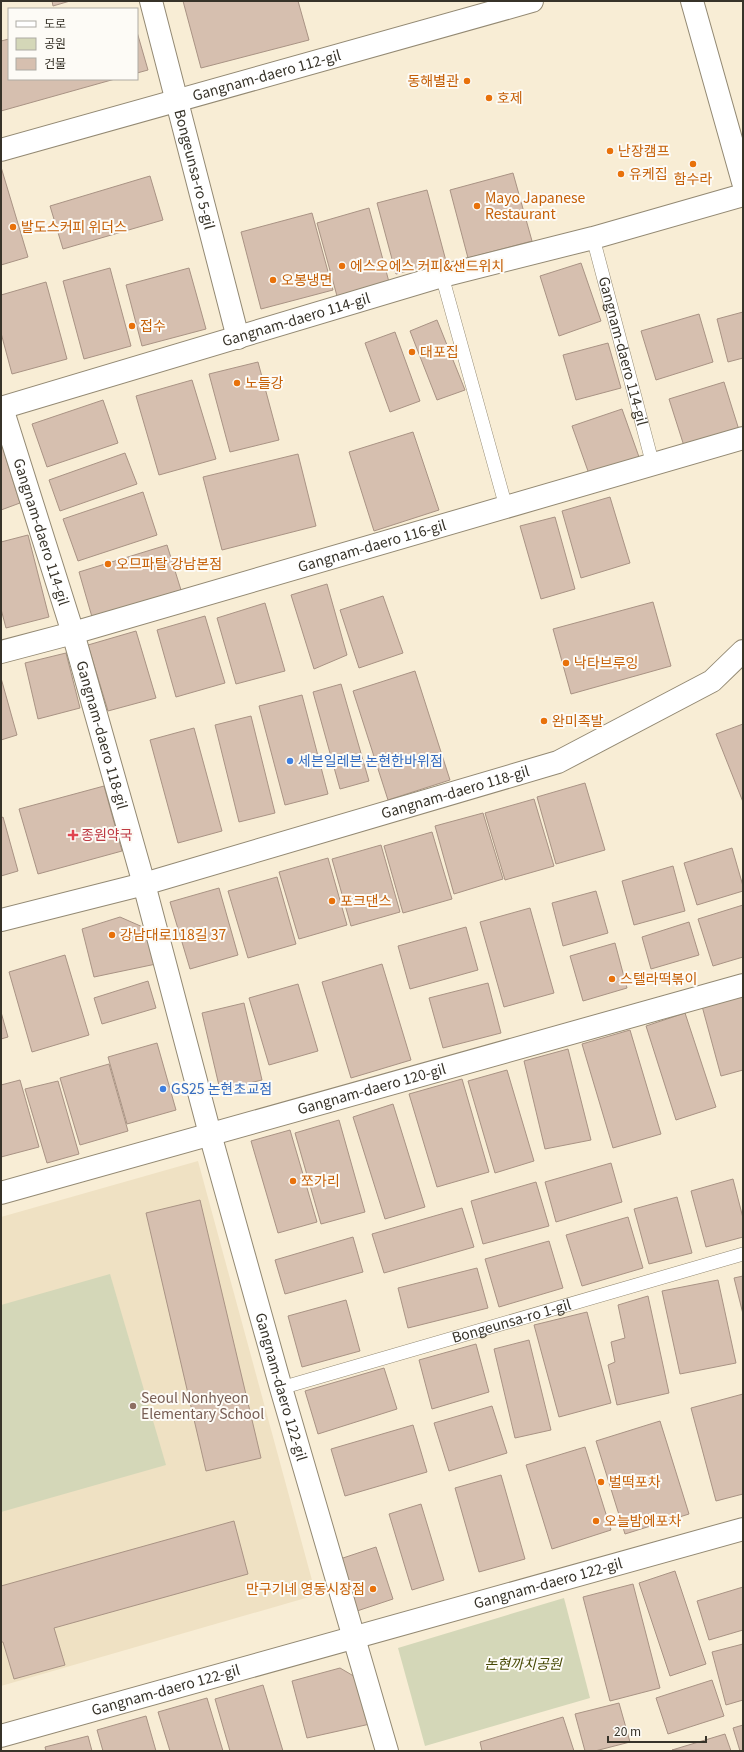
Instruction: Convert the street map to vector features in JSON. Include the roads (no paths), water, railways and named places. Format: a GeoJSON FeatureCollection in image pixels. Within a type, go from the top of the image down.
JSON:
{"type":"FeatureCollection","features":[{"type":"Feature","properties":{"kind":"street","name":"Bongeunsa-ro 5-gil"},"geometry":{"type":"LineString","coordinates":[[152,1],[238,338]]}},
{"type":"Feature","properties":{"kind":"street","name":"Gangnam-daero 112-gil"},"geometry":{"type":"LineString","coordinates":[[1,150],[532,1]]}},
{"type":"Feature","properties":{"kind":"street"},"geometry":{"type":"LineString","coordinates":[[692,1],[743,182]]}},
{"type":"Feature","properties":{"kind":"street","name":"Gangnam-daero 114-gil"},"geometry":{"type":"LineString","coordinates":[[73,633],[1,408],[442,276],[593,238],[743,195]]}},
{"type":"Feature","properties":{"kind":"street","name":"Gangnam-daero 116-gil"},"geometry":{"type":"LineString","coordinates":[[1,652],[73,633],[743,438]]}},
{"type":"Feature","properties":{"kind":"street","name":"Gangnam-daero 118-gil"},"geometry":{"type":"LineString","coordinates":[[73,633],[144,884],[210,1134]]}},
{"type":"Feature","properties":{"kind":"street","name":"Gangnam-daero 118-gil"},"geometry":{"type":"LineString","coordinates":[[1,920],[144,884],[558,762],[712,681],[743,651]]}},
{"type":"Feature","properties":{"kind":"street","name":"Gangnam-daero 120-gil"},"geometry":{"type":"LineString","coordinates":[[1,1193],[743,985]]}},
{"type":"Feature","properties":{"kind":"street","name":"Gangnam-daero 122-gil"},"geometry":{"type":"LineString","coordinates":[[210,1134],[281,1388],[387,1751]]}},
{"type":"Feature","properties":{"kind":"street","name":"Gangnam-daero 122-gil"},"geometry":{"type":"LineString","coordinates":[[1,1736],[354,1639],[743,1529]]}},
{"type":"Feature","properties":{"kind":"street"},"geometry":{"type":"LineString","coordinates":[[1,1745],[3,1751]]}},
{"type":"Feature","properties":{"kind":"lane","name":"Gangnam-daero 114-gil"},"geometry":{"type":"LineString","coordinates":[[593,238],[653,465]]}},
{"type":"Feature","properties":{"kind":"lane"},"geometry":{"type":"LineString","coordinates":[[442,276],[506,507]]}},
{"type":"Feature","properties":{"kind":"lane","name":"Bongeunsa-ro 1-gil"},"geometry":{"type":"LineString","coordinates":[[281,1388],[743,1254]]}},
{"type":"Feature","properties":{"kind":"place","name":"동해별관"},"geometry":{"type":"Point","coordinates":[467,81]}},
{"type":"Feature","properties":{"kind":"place","name":"호제"},"geometry":{"type":"Point","coordinates":[489,98]}},
{"type":"Feature","properties":{"kind":"place","name":"난장캠프"},"geometry":{"type":"Point","coordinates":[610,151]}},
{"type":"Feature","properties":{"kind":"place","name":"함수라"},"geometry":{"type":"Point","coordinates":[693,164]}},
{"type":"Feature","properties":{"kind":"place","name":"유케집"},"geometry":{"type":"Point","coordinates":[621,174]}},
{"type":"Feature","properties":{"kind":"place","name":"Mayo Japanese Restaurant"},"geometry":{"type":"Point","coordinates":[477,206]}},
{"type":"Feature","properties":{"kind":"place","name":"발도스커피 위더스"},"geometry":{"type":"Point","coordinates":[13,227]}},
{"type":"Feature","properties":{"kind":"place","name":"에스오에스 커피&샌드위치"},"geometry":{"type":"Point","coordinates":[342,266]}},
{"type":"Feature","properties":{"kind":"place","name":"오봉냉면"},"geometry":{"type":"Point","coordinates":[273,280]}},
{"type":"Feature","properties":{"kind":"place","name":"접수"},"geometry":{"type":"Point","coordinates":[132,326]}},
{"type":"Feature","properties":{"kind":"place","name":"대포집"},"geometry":{"type":"Point","coordinates":[412,352]}},
{"type":"Feature","properties":{"kind":"place","name":"노들강"},"geometry":{"type":"Point","coordinates":[237,383]}},
{"type":"Feature","properties":{"kind":"place","name":"오므파탈 강남본점"},"geometry":{"type":"Point","coordinates":[108,564]}},
{"type":"Feature","properties":{"kind":"place","name":"낙타브루잉"},"geometry":{"type":"Point","coordinates":[566,663]}},
{"type":"Feature","properties":{"kind":"place","name":"완미족발"},"geometry":{"type":"Point","coordinates":[544,721]}},
{"type":"Feature","properties":{"kind":"place","name":"세븐일레븐 논현한바위점"},"geometry":{"type":"Point","coordinates":[290,761]}},
{"type":"Feature","properties":{"kind":"place","name":"종원약국"},"geometry":{"type":"Point","coordinates":[73,835]}},
{"type":"Feature","properties":{"kind":"place","name":"포크댄스"},"geometry":{"type":"Point","coordinates":[332,901]}},
{"type":"Feature","properties":{"kind":"place","name":"강남대로118길 37"},"geometry":{"type":"Point","coordinates":[112,935]}},
{"type":"Feature","properties":{"kind":"place","name":"스텔라떡볶이"},"geometry":{"type":"Point","coordinates":[612,979]}},
{"type":"Feature","properties":{"kind":"place","name":"GS25 논현초교점"},"geometry":{"type":"Point","coordinates":[163,1089]}},
{"type":"Feature","properties":{"kind":"place","name":"쪼가리"},"geometry":{"type":"Point","coordinates":[293,1181]}},
{"type":"Feature","properties":{"kind":"place","name":"Seoul Nonhyeon Elementary School"},"geometry":{"type":"Point","coordinates":[133,1406]}},
{"type":"Feature","properties":{"kind":"place","name":"벌떡포차"},"geometry":{"type":"Point","coordinates":[601,1482]}},
{"type":"Feature","properties":{"kind":"place","name":"오늘밤에포차"},"geometry":{"type":"Point","coordinates":[596,1521]}},
{"type":"Feature","properties":{"kind":"place","name":"만구기네 영동시장점"},"geometry":{"type":"Point","coordinates":[373,1589]}},
{"type":"Feature","properties":{"kind":"park label","name":"논현까치공원"},"geometry":{"type":"Point","coordinates":[523,1664]}}]}
